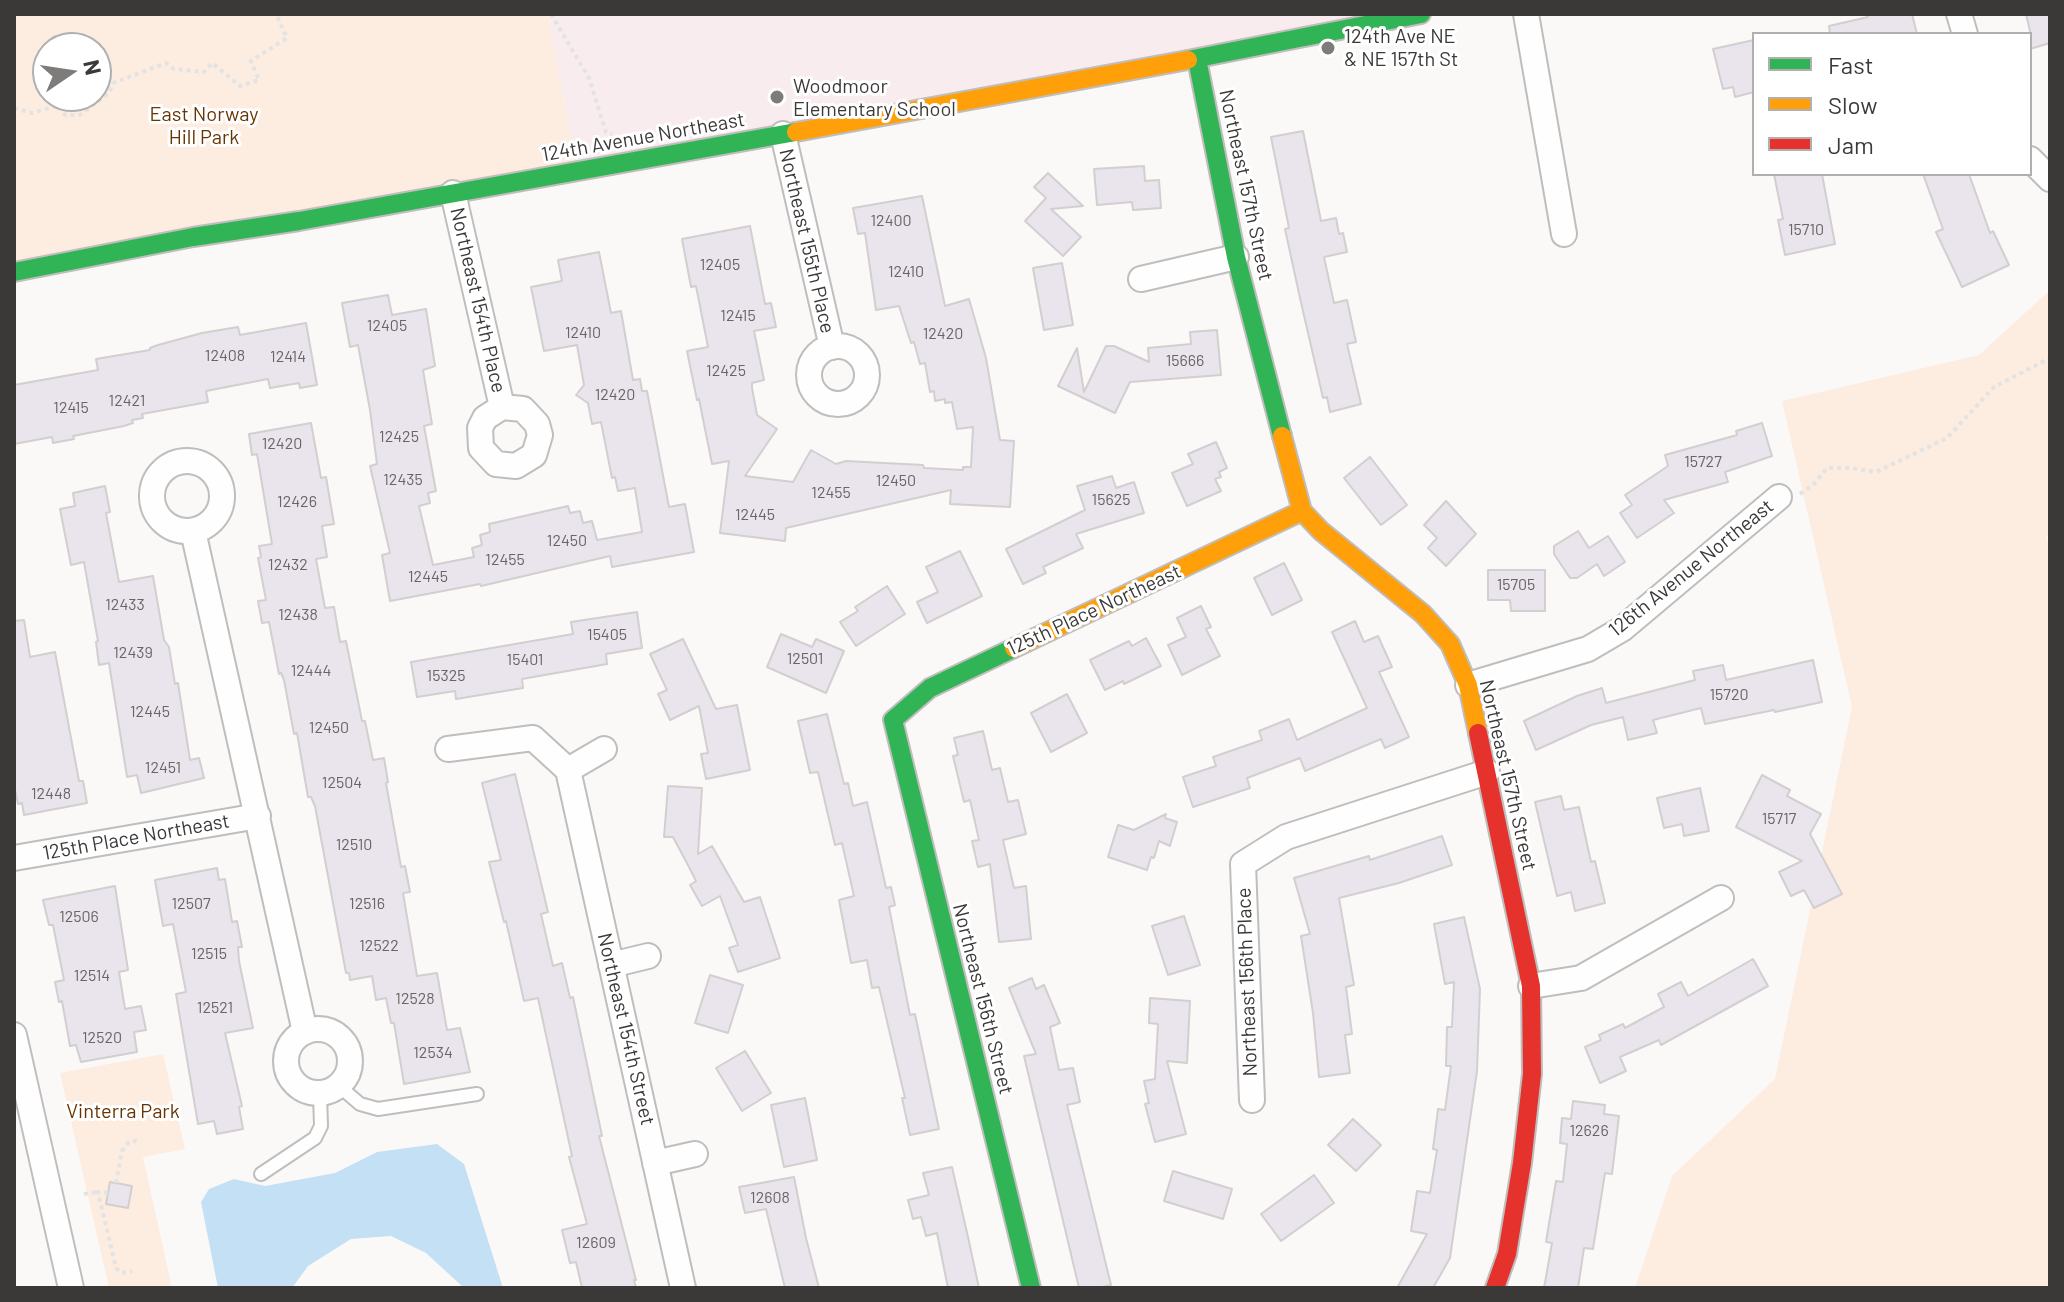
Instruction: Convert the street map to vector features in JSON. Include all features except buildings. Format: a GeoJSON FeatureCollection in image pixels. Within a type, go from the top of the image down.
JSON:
{"type":"FeatureCollection","features":[{"type":"Feature","properties":{"kind":"street","name":"124th Avenue Northeast"},"geometry":{"type":"LineString","coordinates":[[14,272],[193,237],[1197,59],[1421,14]]}},
{"type":"Feature","properties":{"kind":"street"},"geometry":{"type":"LineString","coordinates":[[1526,14],[1564,234]]}},
{"type":"Feature","properties":{"kind":"street","name":"Northeast 157th Street"},"geometry":{"type":"LineString","coordinates":[[1197,59],[1236,257],[1302,511],[1321,531],[1423,614],[1450,644],[1468,685],[1531,986],[1532,1074],[1522,1163],[1507,1254],[1495,1288]]}},
{"type":"Feature","properties":{"kind":"street","name":"Northeast 155th Place"},"geometry":{"type":"LineString","coordinates":[[783,134],[832,347]]}},
{"type":"Feature","properties":{"kind":"street"},"geometry":{"type":"LineString","coordinates":[[2032,161],[2050,179]]}},
{"type":"Feature","properties":{"kind":"street","name":"Northeast 154th Place"},"geometry":{"type":"LineString","coordinates":[[453,193],[502,407]]}},
{"type":"Feature","properties":{"kind":"street"},"geometry":{"type":"LineString","coordinates":[[1141,279],[1236,257]]}},
{"type":"Feature","properties":{"kind":"street","name":"126th Avenue Northeast"},"geometry":{"type":"LineString","coordinates":[[1468,685],[1588,649],[1622,629],[1779,497]]}},
{"type":"Feature","properties":{"kind":"street","name":"125th Place Northeast"},"geometry":{"type":"LineString","coordinates":[[893,720],[930,688],[1302,511]]}},
{"type":"Feature","properties":{"kind":"street"},"geometry":{"type":"LineString","coordinates":[[193,531],[305,1032]]}},
{"type":"Feature","properties":{"kind":"street","name":"Northeast 156th Street"},"geometry":{"type":"LineString","coordinates":[[893,720],[1031,1288]]}},
{"type":"Feature","properties":{"kind":"street"},"geometry":{"type":"LineString","coordinates":[[448,749],[533,738],[568,770],[604,749]]}},
{"type":"Feature","properties":{"kind":"street","name":"Northeast 154th Street"},"geometry":{"type":"LineString","coordinates":[[568,770],[683,1288]]}},
{"type":"Feature","properties":{"kind":"street","name":"Northeast 156th Place"},"geometry":{"type":"LineString","coordinates":[[1252,1100],[1243,864],[1286,837],[1487,772]]}},
{"type":"Feature","properties":{"kind":"street","name":"125th Place Northeast"},"geometry":{"type":"LineString","coordinates":[[14,858],[258,816]]}},
{"type":"Feature","properties":{"kind":"street"},"geometry":{"type":"LineString","coordinates":[[1531,986],[1581,978],[1721,898]]}},
{"type":"Feature","properties":{"kind":"street"},"geometry":{"type":"LineString","coordinates":[[611,965],[648,956]]}},
{"type":"Feature","properties":{"kind":"street"},"geometry":{"type":"LineString","coordinates":[[321,1029],[331,1032],[346,1046],[350,1056],[346,1077],[329,1090],[299,1088],[287,1071],[287,1050],[292,1041],[305,1032],[321,1029]]}},
{"type":"Feature","properties":{"kind":"street"},"geometry":{"type":"LineString","coordinates":[[14,1035],[26,1145],[71,1288]]}},
{"type":"Feature","properties":{"kind":"street"},"geometry":{"type":"LineString","coordinates":[[655,1163],[695,1154]]}},
{"type":"Feature","properties":{"kind":"lane"},"geometry":{"type":"LineString","coordinates":[[261,1174],[315,1138],[329,1090],[378,1109],[477,1094]]}},
{"type":"Feature","properties":{"kind":"path"},"geometry":{"type":"LineString","coordinates":[[14,108],[32,113],[59,105],[65,115],[80,115],[109,93],[113,83],[166,63],[174,69],[204,72],[212,63],[240,86],[259,80],[251,61],[287,38],[277,16],[279,14]]}},
{"type":"Feature","properties":{"kind":"path"},"geometry":{"type":"LineString","coordinates":[[551,14],[589,78],[606,132],[619,136]]}},
{"type":"Feature","properties":{"kind":"path"},"geometry":{"type":"LineString","coordinates":[[1779,497],[1792,499],[1814,484],[1827,468],[1876,472],[1947,438],[1994,387],[2050,358]]}},
{"type":"Feature","properties":{"kind":"path"},"geometry":{"type":"LineString","coordinates":[[116,1183],[122,1151],[135,1138]]}},
{"type":"Feature","properties":{"kind":"path"},"geometry":{"type":"LineString","coordinates":[[98,1192],[116,1268],[122,1273],[132,1271]]}},
{"type":"Feature","properties":{"kind":"path"},"geometry":{"type":"LineString","coordinates":[[84,1194],[108,1193]]}},
{"type":"Feature","properties":{"kind":"shaded area","name":"Woodmoor Elementary School"},"geometry":{"type":"Polygon","coordinates":[[[548,14],[1421,14],[577,170],[548,14]]]}},
{"type":"Feature","properties":{"kind":"green space","name":"East Norway Hill Park"},"geometry":{"type":"Polygon","coordinates":[[[14,14],[548,14],[577,170],[14,274],[14,14]]]}},
{"type":"Feature","properties":{"kind":"green space"},"geometry":{"type":"Polygon","coordinates":[[[2050,290],[2050,533],[2046,537],[2050,547],[2050,1288],[1635,1288],[1672,1176],[1775,1079],[1852,707],[1782,401],[1979,355],[2050,290]]]}},
{"type":"Feature","properties":{"kind":"green space","name":"Vinterra Park"},"geometry":{"type":"Polygon","coordinates":[[[163,1054],[185,1149],[143,1157],[172,1288],[109,1288],[60,1073],[163,1054]]]}},
{"type":"Feature","properties":{"kind":"water"},"geometry":{"type":"Polygon","coordinates":[[[437,1144],[464,1164],[503,1288],[464,1288],[426,1253],[391,1236],[351,1239],[308,1266],[292,1288],[218,1288],[201,1202],[209,1189],[234,1179],[265,1186],[335,1173],[377,1152],[437,1144]]]}},
{"type":"Feature","properties":{"kind":"traffic: fast"},"geometry":{"type":"LineString","coordinates":[[1188,60],[1421,14]]}},
{"type":"Feature","properties":{"kind":"traffic: fast"},"geometry":{"type":"LineString","coordinates":[[1197,59],[1236,257],[1282,436]]}},
{"type":"Feature","properties":{"kind":"traffic: fast"},"geometry":{"type":"LineString","coordinates":[[14,272],[193,237],[299,221],[796,132]]}},
{"type":"Feature","properties":{"kind":"traffic: fast"},"geometry":{"type":"LineString","coordinates":[[1014,648],[930,688],[893,720],[1031,1288]]}},
{"type":"Feature","properties":{"kind":"traffic: slow"},"geometry":{"type":"LineString","coordinates":[[796,132],[1188,60]]}},
{"type":"Feature","properties":{"kind":"traffic: slow"},"geometry":{"type":"LineString","coordinates":[[1282,436],[1302,511],[1321,531],[1423,614],[1450,644],[1468,685],[1478,733]]}},
{"type":"Feature","properties":{"kind":"traffic: slow"},"geometry":{"type":"LineString","coordinates":[[1014,648],[1302,511]]}},
{"type":"Feature","properties":{"kind":"traffic: jam"},"geometry":{"type":"LineString","coordinates":[[1478,733],[1531,986],[1532,1074],[1522,1163],[1507,1254],[1495,1288]]}},
{"type":"Feature","properties":{"kind":"place","name":"124th Ave NE & NE 157th St"},"geometry":{"type":"Point","coordinates":[1328,48]}},
{"type":"Feature","properties":{"kind":"place","name":"Woodmoor Elementary School"},"geometry":{"type":"Point","coordinates":[777,97]}}]}
